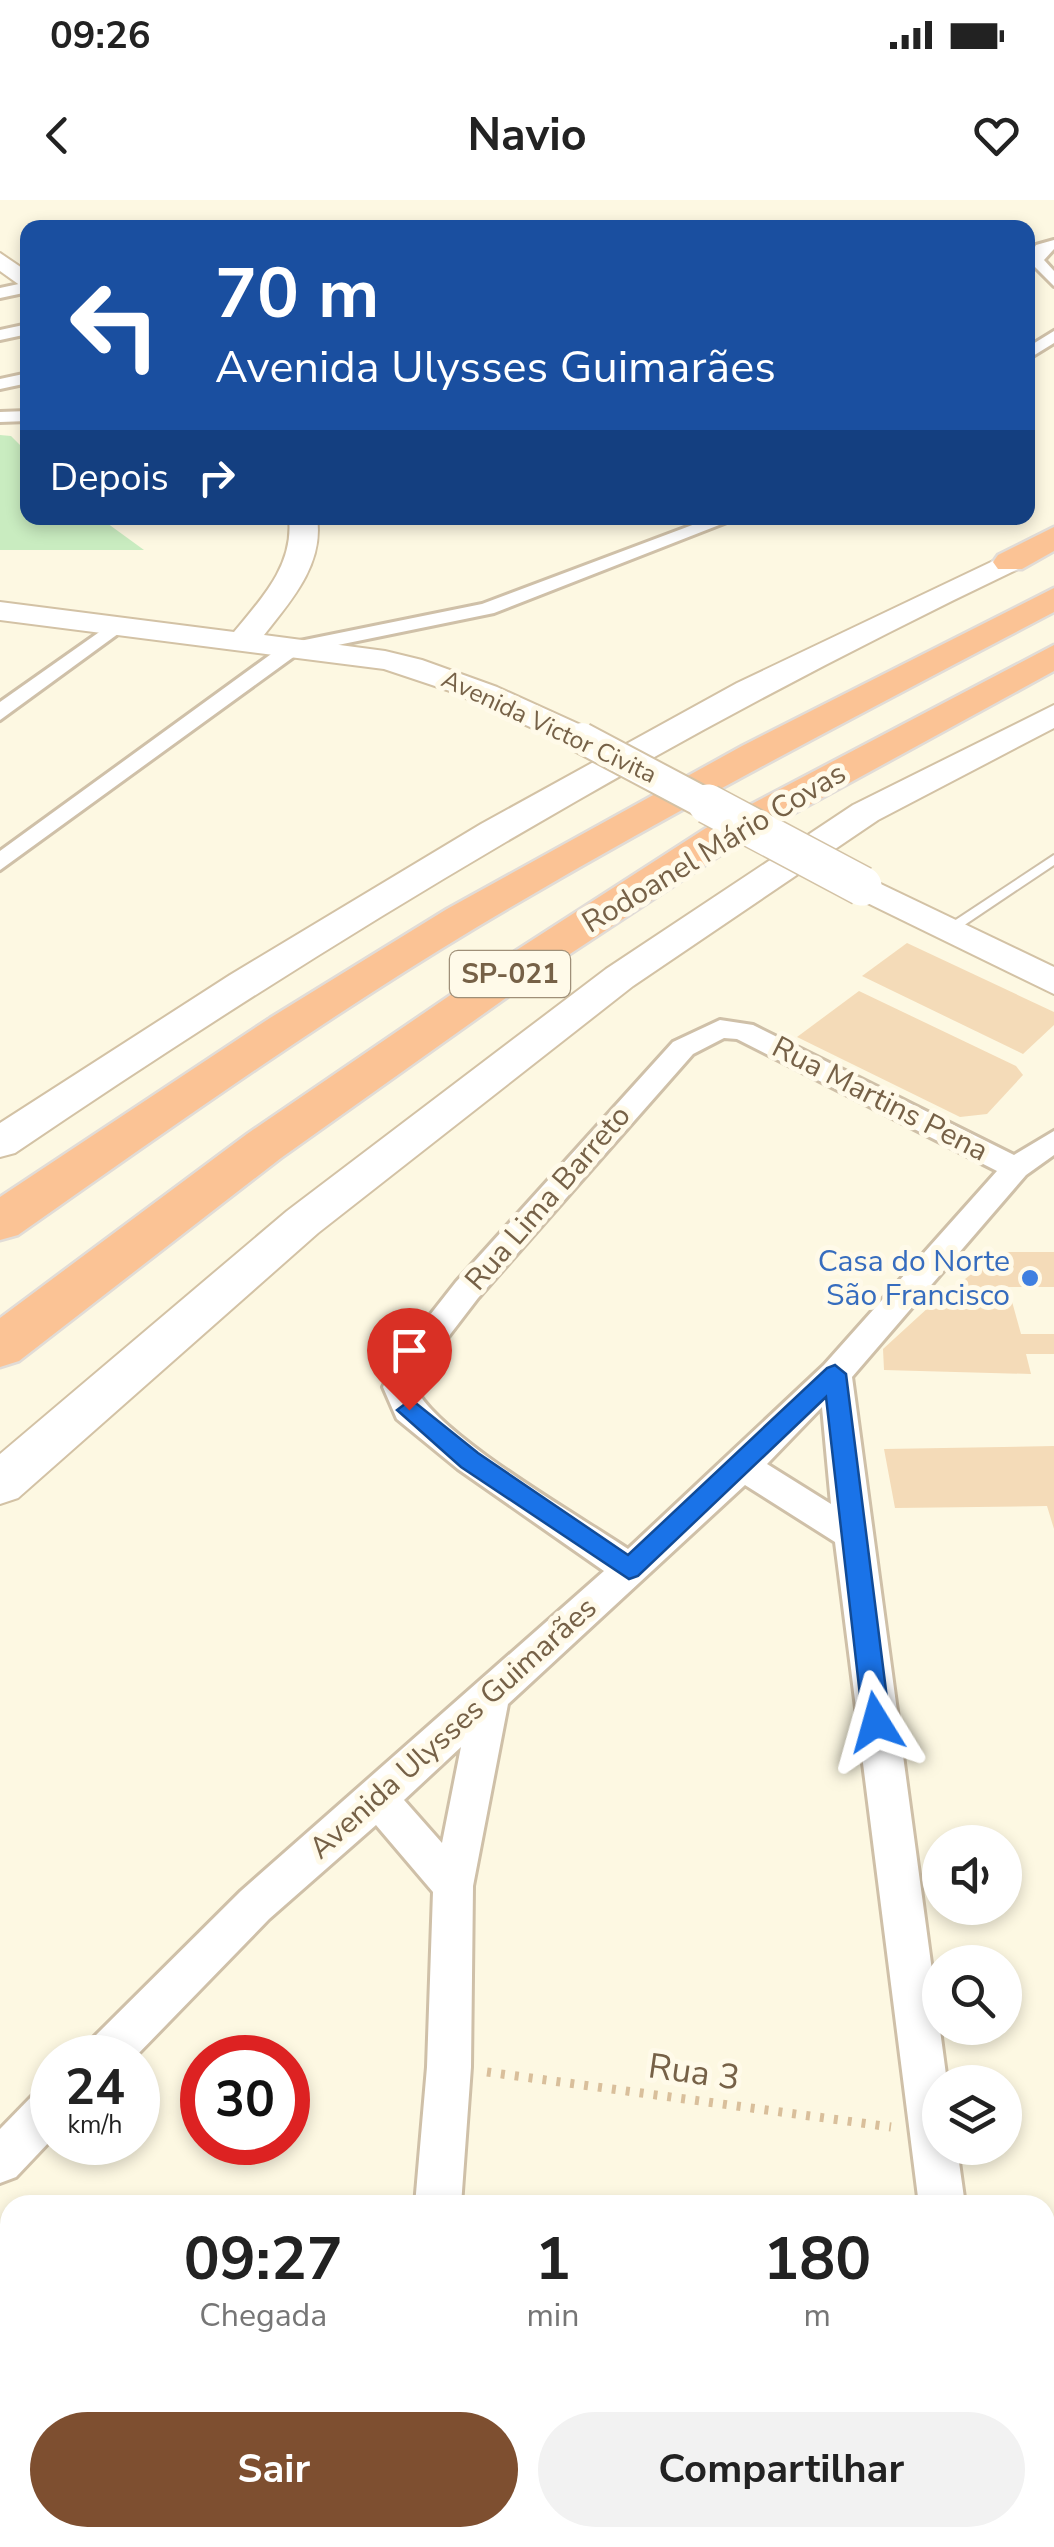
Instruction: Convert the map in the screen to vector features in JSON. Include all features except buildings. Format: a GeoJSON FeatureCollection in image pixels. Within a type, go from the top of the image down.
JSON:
{"type":"FeatureCollection","features":[{"type":"Feature","properties":{"kind":"highway"},"geometry":{"type":"LineString","coordinates":[[1010,562],[1054,537]]}},
{"type":"Feature","properties":{"kind":"highway"},"geometry":{"type":"LineString","coordinates":[[1010,562],[1054,546]]}},
{"type":"Feature","properties":{"kind":"highway","name":"Rodoanel Mário Covas"},"geometry":{"type":"LineString","coordinates":[[0,1222],[142,1124],[458,920],[659,805],[1054,598]]}},
{"type":"Feature","properties":{"kind":"highway","name":"Rodoanel Mário Covas"},"geometry":{"type":"LineString","coordinates":[[0,1347],[264,1146],[525,964],[720,837],[1054,656]]}},
{"type":"Feature","properties":{"kind":"main road"},"geometry":{"type":"LineString","coordinates":[[243,641],[277,598],[300,556],[308,535],[304,525]]}},
{"type":"Feature","properties":{"kind":"main road"},"geometry":{"type":"LineString","coordinates":[[0,1142],[234,987],[476,840],[892,616],[1010,562]]}},
{"type":"Feature","properties":{"kind":"main road","name":"Avenida Victor Civita"},"geometry":{"type":"LineString","coordinates":[[0,611],[243,641],[430,671],[582,738],[1054,982]]}},
{"type":"Feature","properties":{"kind":"main road"},"geometry":{"type":"LineString","coordinates":[[0,1484],[352,1180],[610,984],[842,827],[1054,715]]}},
{"type":"Feature","properties":{"kind":"street"},"geometry":{"type":"LineString","coordinates":[[1054,244],[1041,248],[1036,260],[1054,281]]}},
{"type":"Feature","properties":{"kind":"street"},"geometry":{"type":"LineString","coordinates":[[0,293],[19,273]]}},
{"type":"Feature","properties":{"kind":"street"},"geometry":{"type":"LineString","coordinates":[[0,864],[292,648],[487,608],[708,525]]}},
{"type":"Feature","properties":{"kind":"street"},"geometry":{"type":"LineString","coordinates":[[0,713],[115,627]]}},
{"type":"Feature","properties":{"kind":"street","name":"Rua Lima Barreto"},"geometry":{"type":"LineString","coordinates":[[629,1569],[470,1460],[409,1410],[399,1387],[408,1366],[506,1246],[684,1048],[720,1028],[743,1031]]}},
{"type":"Feature","properties":{"kind":"street","name":"Rua Martins Pena"},"geometry":{"type":"LineString","coordinates":[[743,1031],[1016,1168]]}},
{"type":"Feature","properties":{"kind":"street","name":"Avenida Ulysses Guimarães"},"geometry":{"type":"LineString","coordinates":[[126,2035],[255,1905],[743,1466],[835,1374],[1016,1168],[1054,1141]]}},
{"type":"Feature","properties":{"kind":"street"},"geometry":{"type":"LineString","coordinates":[[835,1374],[852,1536],[923,2065]]}},
{"type":"Feature","properties":{"kind":"street"},"geometry":{"type":"LineString","coordinates":[[743,1466],[852,1536]]}},
{"type":"Feature","properties":{"kind":"street"},"geometry":{"type":"LineString","coordinates":[[439,2195],[449,2067],[453,1886],[491,1694]]}},
{"type":"Feature","properties":{"kind":"street"},"geometry":{"type":"LineString","coordinates":[[378,1798],[453,1886]]}},
{"type":"Feature","properties":{"kind":"street"},"geometry":{"type":"LineString","coordinates":[[0,2161],[30,2130]]}},
{"type":"Feature","properties":{"kind":"street"},"geometry":{"type":"LineString","coordinates":[[937,2165],[941,2195]]}},
{"type":"Feature","properties":{"kind":"lane"},"geometry":{"type":"LineString","coordinates":[[949,930],[1054,858]]}},
{"type":"Feature","properties":{"kind":"path","name":"Rua 3"},"geometry":{"type":"LineString","coordinates":[[449,2067],[922,2131]]}},
{"type":"Feature","properties":{"kind":"green space"},"geometry":{"type":"Polygon","coordinates":[[[0,435],[11,436],[20,445],[20,525],[110,525],[144,550],[0,550],[0,435]]]}},
{"type":"Feature","properties":{"kind":"place","name":"Casa do Norte São Francisco"},"geometry":{"type":"Point","coordinates":[1030,1278]}},
{"type":"Feature","properties":{"kind":"route"},"geometry":{"type":"LineString","coordinates":[[409,1410],[470,1460],[629,1569],[743,1466],[835,1374],[876,1722]]}}]}
